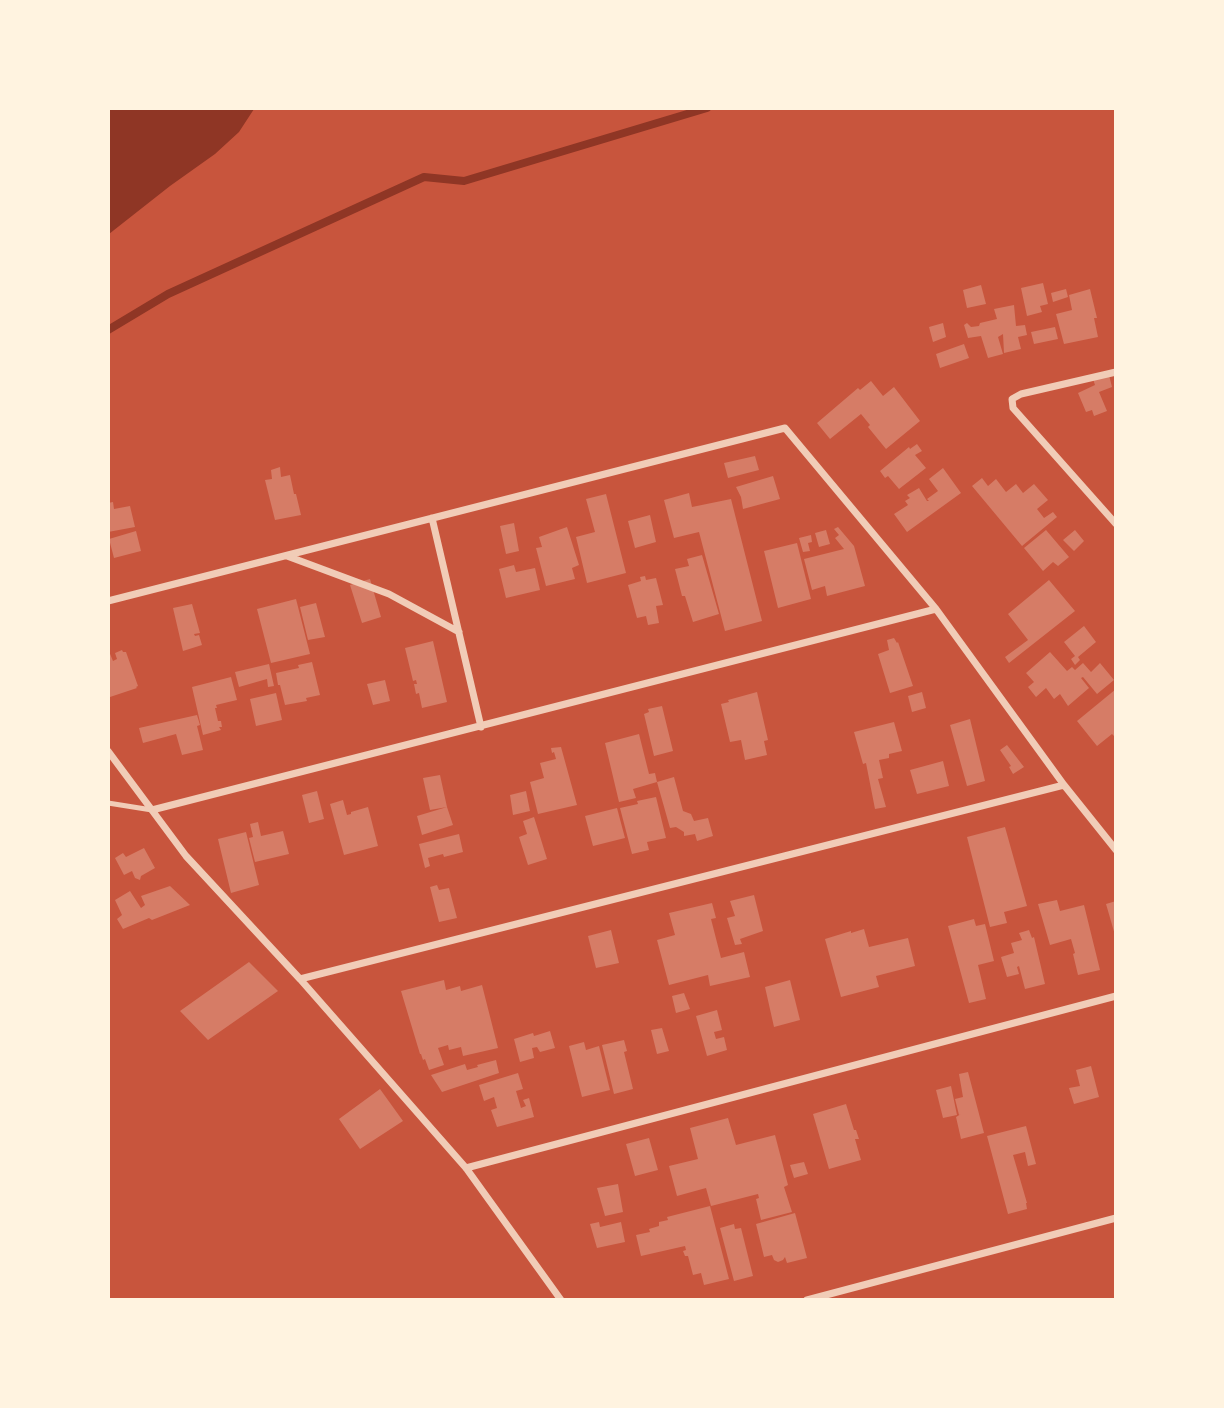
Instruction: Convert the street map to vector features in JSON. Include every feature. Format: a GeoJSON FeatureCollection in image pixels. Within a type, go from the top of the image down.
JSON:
{"type":"FeatureCollection","features":[{"type":"Feature","properties":{"kind":"street"},"geometry":{"type":"LineString","coordinates":[[1115,372],[1021,394],[1012,399],[1013,408],[1115,524]]}},
{"type":"Feature","properties":{"kind":"street"},"geometry":{"type":"LineString","coordinates":[[108,601],[785,428],[936,609],[1064,785],[1115,849]]}},
{"type":"Feature","properties":{"kind":"street"},"geometry":{"type":"LineString","coordinates":[[432,518],[481,727]]}},
{"type":"Feature","properties":{"kind":"street"},"geometry":{"type":"LineString","coordinates":[[286,555],[389,594],[459,632]]}},
{"type":"Feature","properties":{"kind":"street"},"geometry":{"type":"LineString","coordinates":[[152,810],[936,609]]}},
{"type":"Feature","properties":{"kind":"street"},"geometry":{"type":"LineString","coordinates":[[108,751],[186,856],[300,979],[466,1168],[561,1300]]}},
{"type":"Feature","properties":{"kind":"street"},"geometry":{"type":"LineString","coordinates":[[300,979],[1064,785]]}},
{"type":"Feature","properties":{"kind":"street"},"geometry":{"type":"LineString","coordinates":[[466,1168],[1115,996]]}},
{"type":"Feature","properties":{"kind":"street"},"geometry":{"type":"LineString","coordinates":[[807,1300],[1115,1218]]}},
{"type":"Feature","properties":{"kind":"lane"},"geometry":{"type":"LineString","coordinates":[[108,803],[152,810]]}},
{"type":"Feature","properties":{"kind":"shaded area"},"geometry":{"type":"Polygon","coordinates":[[[109,108],[254,109],[239,132],[215,154],[109,234],[109,108]]]}},
{"type":"Feature","properties":{"kind":"building"},"geometry":{"type":"Polygon","coordinates":[[[1043,283],[1048,304],[1040,306],[1042,312],[1027,316],[1021,288],[1043,283]]]}},
{"type":"Feature","properties":{"kind":"building"},"geometry":{"type":"Polygon","coordinates":[[[981,285],[986,304],[967,308],[963,290],[981,285]]]}},
{"type":"Feature","properties":{"kind":"building"},"geometry":{"type":"Polygon","coordinates":[[[1066,289],[1068,297],[1053,302],[1051,293],[1066,289]]]}},
{"type":"Feature","properties":{"kind":"building"},"geometry":{"type":"Polygon","coordinates":[[[1090,289],[1097,318],[1094,318],[1098,337],[1064,344],[1056,314],[1072,310],[1069,295],[1090,289]]]}},
{"type":"Feature","properties":{"kind":"building"},"geometry":{"type":"Polygon","coordinates":[[[1014,305],[1016,326],[1025,325],[1027,335],[1018,337],[1021,349],[1004,353],[1003,334],[998,337],[1003,354],[988,358],[981,336],[968,338],[964,325],[967,323],[971,327],[979,326],[980,323],[997,319],[994,309],[1014,305]]]}},
{"type":"Feature","properties":{"kind":"building"},"geometry":{"type":"Polygon","coordinates":[[[943,323],[946,337],[933,342],[929,327],[943,323]]]}},
{"type":"Feature","properties":{"kind":"building"},"geometry":{"type":"Polygon","coordinates":[[[1055,327],[1058,339],[1034,344],[1031,332],[1055,327]]]}},
{"type":"Feature","properties":{"kind":"building"},"geometry":{"type":"Polygon","coordinates":[[[964,344],[969,358],[940,368],[936,354],[964,344]]]}},
{"type":"Feature","properties":{"kind":"building"},"geometry":{"type":"Polygon","coordinates":[[[1109,375],[1112,387],[1099,392],[1107,411],[1094,416],[1092,410],[1086,412],[1078,393],[1095,385],[1093,379],[1109,375]]]}},
{"type":"Feature","properties":{"kind":"building"},"geometry":{"type":"Polygon","coordinates":[[[871,381],[883,396],[894,387],[920,421],[886,449],[861,414],[830,439],[817,423],[858,388],[860,390],[871,381]]]}},
{"type":"Feature","properties":{"kind":"building"},"geometry":{"type":"Polygon","coordinates":[[[917,444],[922,451],[915,455],[926,468],[899,489],[880,471],[909,447],[910,449],[917,444]]]}},
{"type":"Feature","properties":{"kind":"building"},"geometry":{"type":"Polygon","coordinates":[[[755,456],[759,470],[728,478],[724,463],[755,456]]]}},
{"type":"Feature","properties":{"kind":"building"},"geometry":{"type":"Polygon","coordinates":[[[280,467],[281,477],[290,475],[301,515],[275,520],[265,480],[272,479],[271,470],[280,467]]]}},
{"type":"Feature","properties":{"kind":"building"},"geometry":{"type":"Polygon","coordinates":[[[943,468],[961,493],[907,532],[894,514],[908,505],[905,501],[910,498],[907,495],[919,488],[927,501],[929,501],[927,499],[938,491],[929,479],[943,468]]]}},
{"type":"Feature","properties":{"kind":"building"},"geometry":{"type":"Polygon","coordinates":[[[773,476],[780,499],[743,509],[736,487],[773,476]]]}},
{"type":"Feature","properties":{"kind":"building"},"geometry":{"type":"Polygon","coordinates":[[[982,478],[988,486],[996,479],[1006,492],[1016,484],[1023,493],[1034,484],[1048,500],[1037,509],[1044,518],[1053,512],[1057,517],[1022,546],[972,486],[982,478]]]}},
{"type":"Feature","properties":{"kind":"building"},"geometry":{"type":"Polygon","coordinates":[[[689,493],[692,507],[731,499],[762,621],[725,631],[699,532],[674,538],[664,500],[689,493]]]}},
{"type":"Feature","properties":{"kind":"building"},"geometry":{"type":"Polygon","coordinates":[[[606,494],[626,573],[587,583],[576,537],[595,532],[586,499],[606,494]]]}},
{"type":"Feature","properties":{"kind":"building"},"geometry":{"type":"Polygon","coordinates":[[[113,502],[114,509],[130,506],[135,527],[108,532],[108,503],[113,502]]]}},
{"type":"Feature","properties":{"kind":"building"},"geometry":{"type":"Polygon","coordinates":[[[650,515],[656,542],[635,548],[628,521],[650,515]]]}},
{"type":"Feature","properties":{"kind":"building"},"geometry":{"type":"Polygon","coordinates":[[[514,523],[519,551],[506,554],[500,526],[514,523]]]}},
{"type":"Feature","properties":{"kind":"building"},"geometry":{"type":"Polygon","coordinates":[[[567,527],[579,565],[572,568],[575,579],[546,586],[536,548],[542,547],[539,537],[567,527]]]}},
{"type":"Feature","properties":{"kind":"building"},"geometry":{"type":"Polygon","coordinates":[[[838,527],[854,546],[865,586],[827,596],[825,586],[812,590],[804,559],[844,549],[835,538],[839,535],[834,529],[838,527]]]}},
{"type":"Feature","properties":{"kind":"building"},"geometry":{"type":"Polygon","coordinates":[[[826,530],[830,544],[819,547],[815,533],[826,530]]]}},
{"type":"Feature","properties":{"kind":"building"},"geometry":{"type":"Polygon","coordinates":[[[1046,530],[1069,557],[1058,566],[1053,562],[1043,571],[1024,548],[1046,530]]]}},
{"type":"Feature","properties":{"kind":"building"},"geometry":{"type":"Polygon","coordinates":[[[1075,530],[1084,541],[1074,551],[1063,540],[1075,530]]]}},
{"type":"Feature","properties":{"kind":"building"},"geometry":{"type":"Polygon","coordinates":[[[136,531],[141,551],[114,558],[109,539],[136,531]]]}},
{"type":"Feature","properties":{"kind":"building"},"geometry":{"type":"Polygon","coordinates":[[[811,535],[812,542],[808,543],[810,551],[803,552],[799,538],[811,535]]]}},
{"type":"Feature","properties":{"kind":"building"},"geometry":{"type":"Polygon","coordinates":[[[797,543],[811,599],[778,608],[764,551],[797,543]]]}},
{"type":"Feature","properties":{"kind":"building"},"geometry":{"type":"Polygon","coordinates":[[[702,555],[719,614],[693,622],[675,569],[689,566],[687,559],[702,555]]]}},
{"type":"Feature","properties":{"kind":"building"},"geometry":{"type":"Polygon","coordinates":[[[514,565],[516,572],[535,568],[540,590],[506,598],[499,569],[514,565]]]}},
{"type":"Feature","properties":{"kind":"building"},"geometry":{"type":"Polygon","coordinates":[[[645,576],[646,580],[656,578],[663,605],[656,606],[659,623],[648,625],[646,616],[637,618],[628,585],[641,581],[640,577],[645,576]]]}},
{"type":"Feature","properties":{"kind":"building"},"geometry":{"type":"Polygon","coordinates":[[[370,579],[381,617],[362,623],[350,585],[370,579]]]}},
{"type":"Feature","properties":{"kind":"building"},"geometry":{"type":"Polygon","coordinates":[[[1049,580],[1075,611],[1009,663],[1005,657],[1028,640],[1008,614],[1049,580]]]}},
{"type":"Feature","properties":{"kind":"building"},"geometry":{"type":"Polygon","coordinates":[[[296,599],[310,654],[271,663],[257,609],[296,599]]]}},
{"type":"Feature","properties":{"kind":"building"},"geometry":{"type":"Polygon","coordinates":[[[316,603],[325,637],[308,640],[300,607],[316,603]]]}},
{"type":"Feature","properties":{"kind":"building"},"geometry":{"type":"Polygon","coordinates":[[[192,604],[200,633],[194,634],[199,635],[202,645],[183,651],[173,608],[192,604]]]}},
{"type":"Feature","properties":{"kind":"building"},"geometry":{"type":"Polygon","coordinates":[[[1084,626],[1096,642],[1078,657],[1080,660],[1075,665],[1071,659],[1075,656],[1064,642],[1084,626]]]}},
{"type":"Feature","properties":{"kind":"building"},"geometry":{"type":"Polygon","coordinates":[[[894,638],[898,642],[913,686],[890,693],[878,654],[889,650],[887,640],[894,638]]]}},
{"type":"Feature","properties":{"kind":"building"},"geometry":{"type":"Polygon","coordinates":[[[433,641],[447,702],[422,708],[405,648],[433,641]]]}},
{"type":"Feature","properties":{"kind":"building"},"geometry":{"type":"Polygon","coordinates":[[[108,649],[113,661],[117,659],[115,653],[122,650],[126,652],[137,688],[110,697],[108,649]]]}},
{"type":"Feature","properties":{"kind":"building"},"geometry":{"type":"Polygon","coordinates":[[[1050,652],[1067,671],[1072,667],[1075,670],[1083,663],[1091,672],[1100,663],[1114,680],[1097,694],[1083,677],[1081,678],[1089,688],[1068,706],[1060,694],[1054,699],[1046,688],[1036,697],[1028,687],[1034,682],[1026,673],[1050,652]]]}},
{"type":"Feature","properties":{"kind":"building"},"geometry":{"type":"Polygon","coordinates":[[[312,662],[320,695],[306,698],[307,701],[285,705],[276,673],[312,662]]]}},
{"type":"Feature","properties":{"kind":"building"},"geometry":{"type":"Polygon","coordinates":[[[269,664],[274,686],[268,687],[267,679],[239,687],[235,672],[269,664]]]}},
{"type":"Feature","properties":{"kind":"building"},"geometry":{"type":"Polygon","coordinates":[[[231,677],[237,700],[216,705],[221,730],[203,735],[192,687],[231,677]]]}},
{"type":"Feature","properties":{"kind":"building"},"geometry":{"type":"Polygon","coordinates":[[[385,680],[390,701],[373,705],[367,684],[385,680]]]}},
{"type":"Feature","properties":{"kind":"building"},"geometry":{"type":"Polygon","coordinates":[[[1116,689],[1116,738],[1112,734],[1097,746],[1077,721],[1116,689]]]}},
{"type":"Feature","properties":{"kind":"building"},"geometry":{"type":"Polygon","coordinates":[[[757,692],[768,740],[764,741],[767,755],[745,760],[741,740],[730,742],[721,704],[757,692]]]}},
{"type":"Feature","properties":{"kind":"building"},"geometry":{"type":"Polygon","coordinates":[[[922,692],[926,708],[912,712],[908,696],[922,692]]]}},
{"type":"Feature","properties":{"kind":"building"},"geometry":{"type":"Polygon","coordinates":[[[276,693],[282,720],[256,726],[250,699],[276,693]]]}},
{"type":"Feature","properties":{"kind":"building"},"geometry":{"type":"Polygon","coordinates":[[[662,706],[673,751],[654,756],[644,714],[649,712],[648,709],[662,706]]]}},
{"type":"Feature","properties":{"kind":"building"},"geometry":{"type":"Polygon","coordinates":[[[197,715],[203,750],[182,755],[176,734],[143,743],[139,728],[197,715]]]}},
{"type":"Feature","properties":{"kind":"building"},"geometry":{"type":"Polygon","coordinates":[[[970,719],[985,781],[967,786],[950,725],[970,719]]]}},
{"type":"Feature","properties":{"kind":"building"},"geometry":{"type":"Polygon","coordinates":[[[894,722],[902,751],[879,760],[883,778],[878,779],[886,807],[875,809],[866,763],[863,764],[854,732],[894,722]]]}},
{"type":"Feature","properties":{"kind":"building"},"geometry":{"type":"Polygon","coordinates":[[[639,734],[649,774],[655,773],[657,782],[633,789],[636,798],[619,802],[605,743],[639,734]]]}},
{"type":"Feature","properties":{"kind":"building"},"geometry":{"type":"Polygon","coordinates":[[[1007,745],[1024,767],[1013,774],[1000,750],[1007,745]]]}},
{"type":"Feature","properties":{"kind":"building"},"geometry":{"type":"Polygon","coordinates":[[[561,747],[577,805],[538,814],[530,782],[544,778],[540,763],[556,759],[551,748],[561,747]]]}},
{"type":"Feature","properties":{"kind":"building"},"geometry":{"type":"Polygon","coordinates":[[[943,761],[949,786],[917,794],[910,770],[943,761]]]}},
{"type":"Feature","properties":{"kind":"building"},"geometry":{"type":"Polygon","coordinates":[[[440,775],[447,807],[430,810],[423,778],[440,775]]]}},
{"type":"Feature","properties":{"kind":"building"},"geometry":{"type":"Polygon","coordinates":[[[674,777],[683,811],[691,814],[694,821],[708,818],[713,836],[697,841],[695,834],[684,836],[684,832],[676,827],[670,828],[657,782],[674,777]]]}},
{"type":"Feature","properties":{"kind":"building"},"geometry":{"type":"Polygon","coordinates":[[[317,791],[324,819],[309,823],[302,795],[317,791]]]}},
{"type":"Feature","properties":{"kind":"building"},"geometry":{"type":"Polygon","coordinates":[[[526,791],[530,811],[513,815],[510,795],[526,791]]]}},
{"type":"Feature","properties":{"kind":"building"},"geometry":{"type":"Polygon","coordinates":[[[656,797],[666,838],[647,842],[649,850],[632,854],[620,808],[656,797]]]}},
{"type":"Feature","properties":{"kind":"building"},"geometry":{"type":"Polygon","coordinates":[[[343,800],[347,815],[368,807],[378,846],[344,855],[330,804],[343,800]]]}},
{"type":"Feature","properties":{"kind":"building"},"geometry":{"type":"Polygon","coordinates":[[[447,807],[453,825],[422,835],[417,816],[447,807]]]}},
{"type":"Feature","properties":{"kind":"building"},"geometry":{"type":"Polygon","coordinates":[[[617,808],[625,838],[593,846],[585,816],[617,808]]]}},
{"type":"Feature","properties":{"kind":"building"},"geometry":{"type":"Polygon","coordinates":[[[534,817],[547,859],[528,865],[519,837],[527,834],[523,821],[534,817]]]}},
{"type":"Feature","properties":{"kind":"building"},"geometry":{"type":"Polygon","coordinates":[[[258,822],[261,836],[283,831],[289,854],[255,862],[249,838],[253,837],[250,824],[258,822]]]}},
{"type":"Feature","properties":{"kind":"building"},"geometry":{"type":"Polygon","coordinates":[[[1005,827],[1027,906],[1004,912],[1007,923],[990,927],[967,837],[1005,827]]]}},
{"type":"Feature","properties":{"kind":"building"},"geometry":{"type":"Polygon","coordinates":[[[246,832],[259,885],[231,893],[218,839],[246,832]]]}},
{"type":"Feature","properties":{"kind":"building"},"geometry":{"type":"Polygon","coordinates":[[[459,834],[463,852],[428,858],[430,866],[425,868],[419,844],[459,834]]]}},
{"type":"Feature","properties":{"kind":"building"},"geometry":{"type":"Polygon","coordinates":[[[144,848],[155,868],[141,876],[140,880],[135,878],[132,871],[124,875],[115,858],[123,853],[126,857],[144,848]]]}},
{"type":"Feature","properties":{"kind":"building"},"geometry":{"type":"Polygon","coordinates":[[[437,885],[439,890],[449,888],[457,918],[439,922],[430,887],[437,885]]]}},
{"type":"Feature","properties":{"kind":"building"},"geometry":{"type":"Polygon","coordinates":[[[170,886],[190,905],[123,929],[117,919],[122,915],[115,900],[130,891],[141,908],[145,905],[141,896],[170,886]]]}},
{"type":"Feature","properties":{"kind":"building"},"geometry":{"type":"Polygon","coordinates":[[[754,895],[763,931],[740,939],[742,944],[735,945],[727,918],[735,916],[730,901],[754,895]]]}},
{"type":"Feature","properties":{"kind":"building"},"geometry":{"type":"Polygon","coordinates":[[[1057,900],[1060,911],[1084,905],[1100,970],[1078,975],[1071,939],[1050,945],[1038,904],[1057,900]]]}},
{"type":"Feature","properties":{"kind":"building"},"geometry":{"type":"Polygon","coordinates":[[[1116,901],[1116,935],[1115,935],[1106,904],[1116,901]]]}},
{"type":"Feature","properties":{"kind":"building"},"geometry":{"type":"Polygon","coordinates":[[[712,903],[716,918],[711,919],[721,958],[744,952],[750,977],[710,986],[708,975],[669,985],[657,940],[675,935],[669,913],[712,903]]]}},
{"type":"Feature","properties":{"kind":"building"},"geometry":{"type":"Polygon","coordinates":[[[974,919],[976,926],[985,924],[994,961],[978,965],[986,999],[969,1003],[948,926],[974,919]]]}},
{"type":"Feature","properties":{"kind":"building"},"geometry":{"type":"Polygon","coordinates":[[[864,929],[869,947],[908,938],[915,966],[876,976],[879,987],[841,997],[825,939],[864,929]]]}},
{"type":"Feature","properties":{"kind":"building"},"geometry":{"type":"Polygon","coordinates":[[[611,930],[619,963],[596,968],[588,936],[611,930]]]}},
{"type":"Feature","properties":{"kind":"building"},"geometry":{"type":"Polygon","coordinates":[[[1029,930],[1032,938],[1034,937],[1045,984],[1025,989],[1019,966],[1019,974],[1007,977],[1001,957],[1014,953],[1011,943],[1022,940],[1019,933],[1029,930]]]}},
{"type":"Feature","properties":{"kind":"building"},"geometry":{"type":"Polygon","coordinates":[[[249,962],[278,991],[208,1040],[180,1011],[249,962]]]}},
{"type":"Feature","properties":{"kind":"building"},"geometry":{"type":"Polygon","coordinates":[[[444,980],[446,990],[460,986],[461,991],[482,985],[498,1048],[463,1056],[461,1047],[449,1050],[448,1045],[438,1048],[444,1065],[429,1070],[420,1054],[401,991],[444,980]]]}},
{"type":"Feature","properties":{"kind":"building"},"geometry":{"type":"Polygon","coordinates":[[[790,980],[800,1020],[774,1027],[765,987],[790,980]]]}},
{"type":"Feature","properties":{"kind":"building"},"geometry":{"type":"Polygon","coordinates":[[[684,993],[690,1009],[676,1013],[672,996],[684,993]]]}},
{"type":"Feature","properties":{"kind":"building"},"geometry":{"type":"Polygon","coordinates":[[[717,1010],[722,1030],[714,1032],[716,1039],[724,1037],[727,1050],[707,1056],[696,1016],[717,1010]]]}},
{"type":"Feature","properties":{"kind":"building"},"geometry":{"type":"Polygon","coordinates":[[[662,1028],[669,1051],[657,1054],[651,1030],[662,1028]]]}},
{"type":"Feature","properties":{"kind":"building"},"geometry":{"type":"Polygon","coordinates":[[[550,1031],[555,1048],[540,1052],[537,1047],[532,1048],[534,1058],[520,1062],[514,1039],[550,1031]]]}},
{"type":"Feature","properties":{"kind":"building"},"geometry":{"type":"Polygon","coordinates":[[[624,1040],[627,1051],[624,1052],[633,1089],[614,1094],[602,1045],[624,1040]]]}},
{"type":"Feature","properties":{"kind":"building"},"geometry":{"type":"Polygon","coordinates":[[[584,1042],[586,1050],[599,1046],[610,1090],[582,1097],[569,1046],[584,1042]]]}},
{"type":"Feature","properties":{"kind":"building"},"geometry":{"type":"Polygon","coordinates":[[[496,1060],[499,1073],[442,1092],[431,1075],[465,1064],[467,1070],[496,1060]]]}},
{"type":"Feature","properties":{"kind":"building"},"geometry":{"type":"Polygon","coordinates":[[[1091,1066],[1099,1097],[1074,1104],[1069,1088],[1080,1086],[1076,1070],[1091,1066]]]}},
{"type":"Feature","properties":{"kind":"building"},"geometry":{"type":"Polygon","coordinates":[[[968,1072],[984,1133],[961,1139],[956,1117],[961,1114],[959,1115],[955,1099],[963,1097],[959,1074],[968,1072]]]}},
{"type":"Feature","properties":{"kind":"building"},"geometry":{"type":"Polygon","coordinates":[[[518,1073],[523,1089],[516,1091],[521,1108],[526,1106],[523,1100],[529,1098],[534,1117],[497,1127],[491,1110],[497,1108],[494,1097],[484,1101],[479,1085],[518,1073]]]}},
{"type":"Feature","properties":{"kind":"building"},"geometry":{"type":"Polygon","coordinates":[[[951,1086],[957,1115],[943,1118],[936,1090],[951,1086]]]}},
{"type":"Feature","properties":{"kind":"building"},"geometry":{"type":"Polygon","coordinates":[[[380,1089],[403,1121],[360,1149],[339,1119],[380,1089]]]}},
{"type":"Feature","properties":{"kind":"building"},"geometry":{"type":"Polygon","coordinates":[[[846,1104],[859,1139],[855,1139],[861,1160],[829,1169],[813,1114],[846,1104]]]}},
{"type":"Feature","properties":{"kind":"building"},"geometry":{"type":"Polygon","coordinates":[[[728,1118],[736,1145],[775,1135],[788,1185],[784,1187],[792,1212],[761,1220],[756,1199],[759,1198],[758,1194],[711,1206],[706,1188],[677,1196],[669,1166],[698,1159],[690,1128],[728,1118]]]}},
{"type":"Feature","properties":{"kind":"building"},"geometry":{"type":"Polygon","coordinates":[[[1026,1126],[1036,1164],[1028,1166],[1025,1152],[1013,1155],[1027,1209],[1008,1214],[987,1136],[1026,1126]]]}},
{"type":"Feature","properties":{"kind":"building"},"geometry":{"type":"Polygon","coordinates":[[[649,1138],[658,1170],[635,1176],[626,1144],[649,1138]]]}},
{"type":"Feature","properties":{"kind":"building"},"geometry":{"type":"Polygon","coordinates":[[[804,1162],[808,1174],[794,1178],[790,1165],[804,1162]]]}},
{"type":"Feature","properties":{"kind":"building"},"geometry":{"type":"Polygon","coordinates":[[[618,1184],[623,1212],[605,1216],[597,1188],[618,1184]]]}},
{"type":"Feature","properties":{"kind":"building"},"geometry":{"type":"Polygon","coordinates":[[[710,1206],[729,1279],[704,1285],[701,1273],[693,1275],[688,1256],[685,1256],[683,1251],[686,1250],[685,1246],[641,1256],[636,1235],[650,1232],[649,1229],[659,1226],[659,1222],[668,1220],[667,1217],[710,1206]]]}},
{"type":"Feature","properties":{"kind":"building"},"geometry":{"type":"Polygon","coordinates":[[[795,1213],[807,1258],[787,1263],[785,1257],[778,1262],[772,1255],[764,1257],[756,1224],[795,1213]]]}},
{"type":"Feature","properties":{"kind":"building"},"geometry":{"type":"Polygon","coordinates":[[[599,1222],[600,1227],[621,1222],[625,1242],[597,1248],[590,1224],[599,1222]]]}},
{"type":"Feature","properties":{"kind":"building"},"geometry":{"type":"Polygon","coordinates":[[[734,1224],[735,1229],[741,1228],[753,1276],[734,1281],[720,1228],[734,1224]]]}},
{"type":"Feature","properties":{"kind":"waterway"},"geometry":{"type":"LineString","coordinates":[[108,330],[168,294],[424,177],[464,181],[707,108]]}}]}
